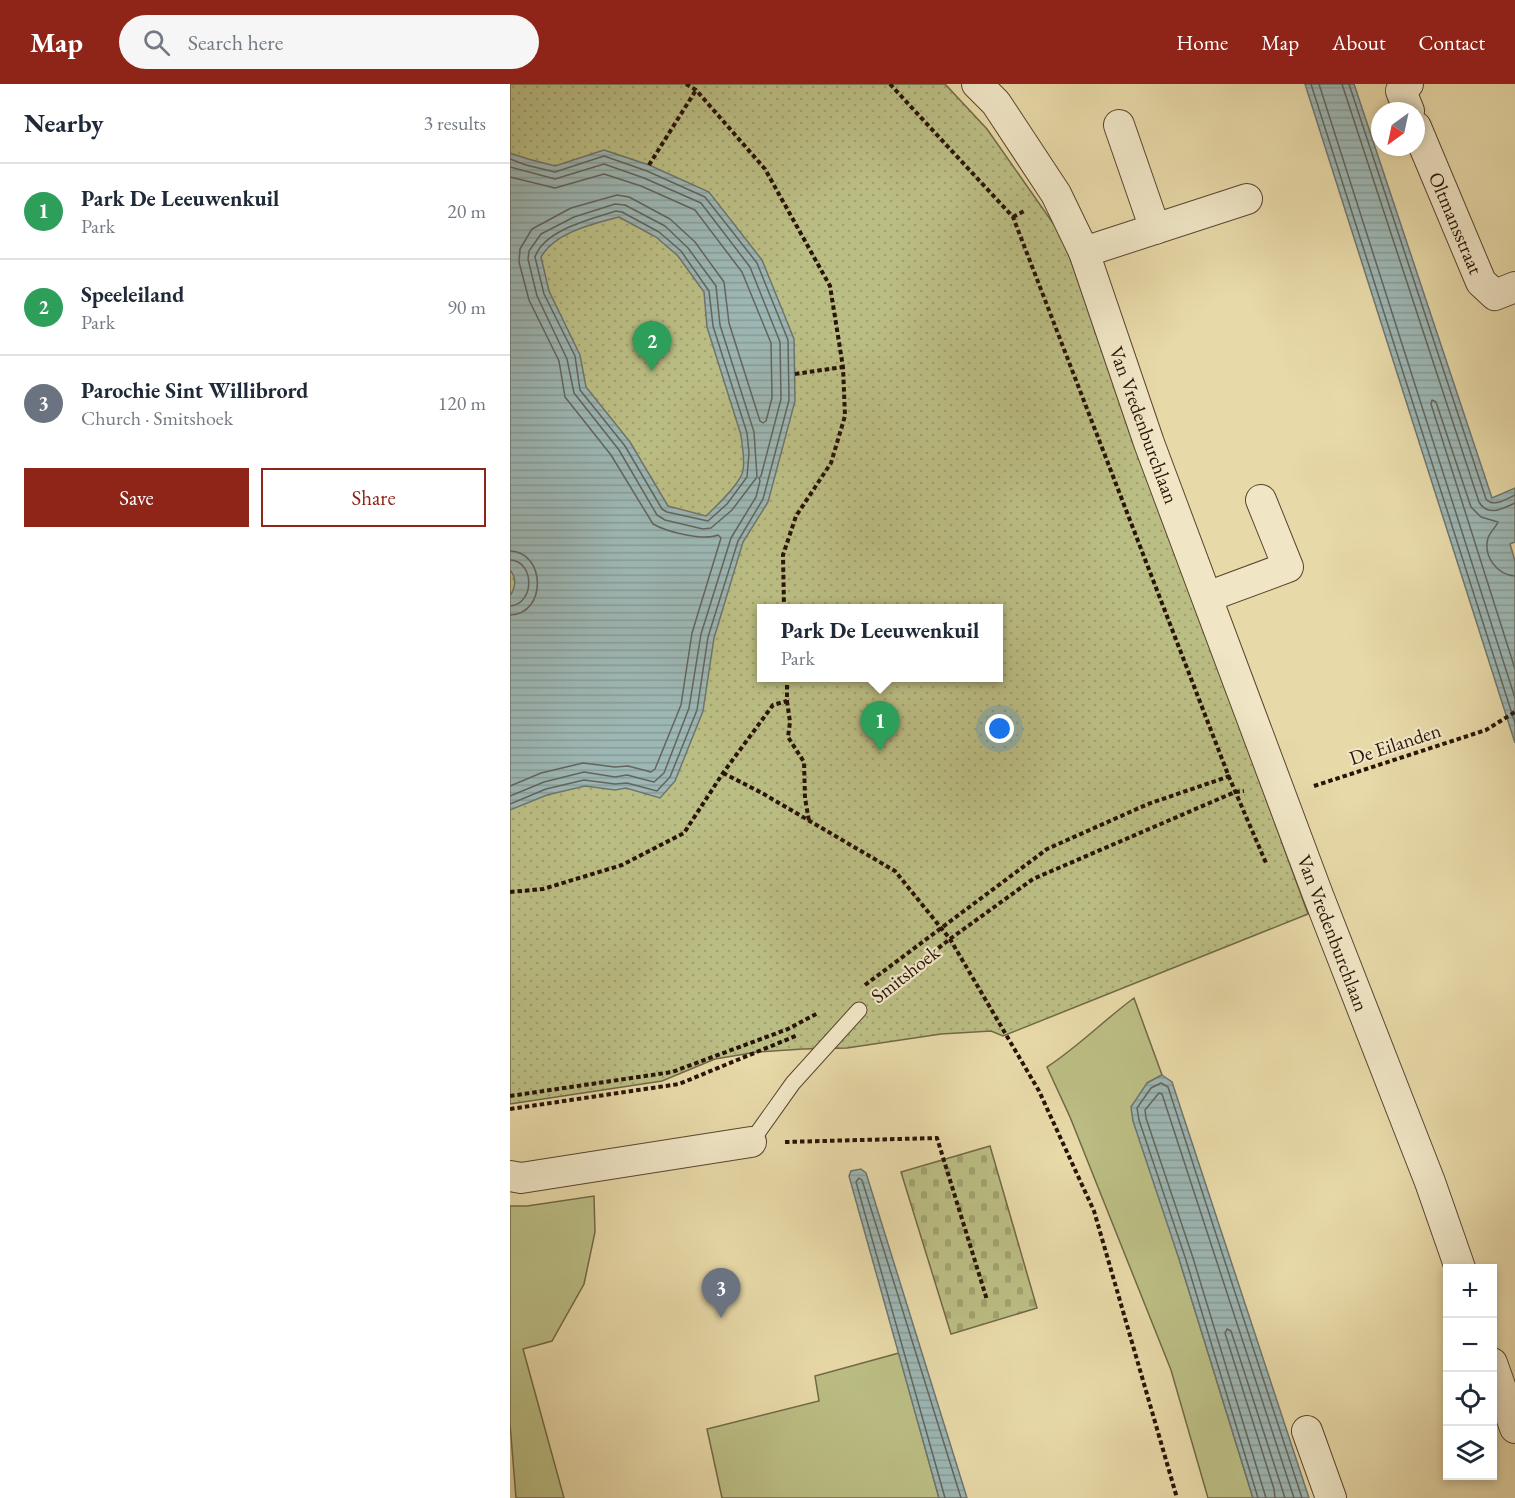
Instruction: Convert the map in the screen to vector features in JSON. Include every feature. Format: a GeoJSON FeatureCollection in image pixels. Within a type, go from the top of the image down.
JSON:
{"type":"FeatureCollection","features":[{"type":"Feature","properties":{"kind":"street","name":"Van Vredenburchlaan"},"geometry":{"type":"LineString","coordinates":[[977,84],[996,103],[1056,194],[1084,252],[1149,443],[1323,906],[1430,1182],[1458,1264]]}},
{"type":"Feature","properties":{"kind":"street"},"geometry":{"type":"LineString","coordinates":[[1405,102],[1401,91],[1408,84]]}},
{"type":"Feature","properties":{"kind":"street"},"geometry":{"type":"LineString","coordinates":[[1119,125],[1155,229]]}},
{"type":"Feature","properties":{"kind":"street","name":"Oltmansstraat"},"geometry":{"type":"LineString","coordinates":[[1425,148],[1481,282],[1495,295],[1515,287]]}},
{"type":"Feature","properties":{"kind":"street"},"geometry":{"type":"LineString","coordinates":[[1084,252],[1247,199]]}},
{"type":"Feature","properties":{"kind":"street"},"geometry":{"type":"LineString","coordinates":[[1207,597],[1288,567],[1261,500]]}},
{"type":"Feature","properties":{"kind":"street"},"geometry":{"type":"LineString","coordinates":[[510,1176],[521,1178],[751,1142]]}},
{"type":"Feature","properties":{"kind":"street"},"geometry":{"type":"LineString","coordinates":[[1495,1372],[1515,1428]]}},
{"type":"Feature","properties":{"kind":"street"},"geometry":{"type":"LineString","coordinates":[[1307,1431],[1331,1498]]}},
{"type":"Feature","properties":{"kind":"lane"},"geometry":{"type":"LineString","coordinates":[[751,1142],[793,1083],[859,1010]]}},
{"type":"Feature","properties":{"kind":"path"},"geometry":{"type":"LineString","coordinates":[[686,84],[696,90],[765,169],[830,286],[843,367],[845,416],[831,463],[796,516],[783,555],[784,604]]}},
{"type":"Feature","properties":{"kind":"path"},"geometry":{"type":"LineString","coordinates":[[890,84],[1013,217],[1229,777],[1270,872]]}},
{"type":"Feature","properties":{"kind":"path"},"geometry":{"type":"LineString","coordinates":[[649,165],[696,90]]}},
{"type":"Feature","properties":{"kind":"path"},"geometry":{"type":"LineString","coordinates":[[795,374],[843,367]]}},
{"type":"Feature","properties":{"kind":"path"},"geometry":{"type":"LineString","coordinates":[[787,682],[790,722],[788,736],[804,762],[805,798],[809,821]]}},
{"type":"Feature","properties":{"kind":"path"},"geometry":{"type":"LineString","coordinates":[[510,892],[543,889],[622,865],[684,833],[723,773],[773,705],[787,701]]}},
{"type":"Feature","properties":{"kind":"path","name":"De Eilanden"},"geometry":{"type":"LineString","coordinates":[[1276,781],[1306,789],[1486,730],[1515,712]]}},
{"type":"Feature","properties":{"kind":"path"},"geometry":{"type":"LineString","coordinates":[[723,773],[895,871],[950,939],[1039,1091],[1094,1211],[1177,1498]]}},
{"type":"Feature","properties":{"kind":"path"},"geometry":{"type":"LineString","coordinates":[[859,989],[1047,849],[1149,804],[1229,777],[1276,781]]}},
{"type":"Feature","properties":{"kind":"path","name":"Smitshoek"},"geometry":{"type":"LineString","coordinates":[[859,1010],[950,939],[1033,879],[1235,792],[1276,781]]}},
{"type":"Feature","properties":{"kind":"path"},"geometry":{"type":"LineString","coordinates":[[510,1096],[672,1072],[788,1029],[819,1012]]}},
{"type":"Feature","properties":{"kind":"path"},"geometry":{"type":"LineString","coordinates":[[510,1109],[679,1084],[806,1032]]}},
{"type":"Feature","properties":{"kind":"path"},"geometry":{"type":"LineString","coordinates":[[751,1142],[937,1138],[987,1300]]}},
{"type":"Feature","properties":{"kind":"green space"},"geometry":{"type":"Polygon","coordinates":[[[510,84],[945,84],[987,129],[1062,236],[1308,914],[1003,1036],[991,1031],[941,1034],[847,1048],[757,1052],[715,1059],[662,1081],[510,1104],[510,84]]]}},
{"type":"Feature","properties":{"kind":"green space"},"geometry":{"type":"Polygon","coordinates":[[[1134,998],[1162,1075],[1147,1083],[1180,1262],[1253,1498],[1208,1498],[1171,1370],[1070,1117],[1047,1067],[1134,998]]]}},
{"type":"Feature","properties":{"kind":"green space"},"geometry":{"type":"Polygon","coordinates":[[[990,1146],[1037,1308],[951,1334],[901,1172],[990,1146]]]}},
{"type":"Feature","properties":{"kind":"green space"},"geometry":{"type":"Polygon","coordinates":[[[594,1196],[595,1232],[584,1284],[552,1341],[523,1349],[564,1498],[516,1498],[510,1424],[510,1206],[527,1206],[594,1196]]]}},
{"type":"Feature","properties":{"kind":"green space"},"geometry":{"type":"Polygon","coordinates":[[[899,1353],[939,1498],[722,1498],[707,1429],[819,1401],[815,1376],[899,1353]]]}},
{"type":"Feature","properties":{"kind":"water"},"geometry":{"type":"Polygon","coordinates":[[[1305,84],[1354,84],[1371,135],[1371,156],[1378,156],[1492,498],[1515,488],[1515,542],[1510,544],[1515,561],[1515,743],[1305,84]]]}},
{"type":"Feature","properties":{"kind":"water"},"geometry":{"type":"Polygon","coordinates":[[[604,150],[649,165],[709,192],[762,260],[794,339],[795,401],[768,502],[743,542],[714,638],[703,711],[675,781],[660,798],[626,788],[615,790],[585,786],[547,795],[510,810],[510,596],[514,576],[510,570],[510,153],[555,166],[604,150]],[[619,217],[565,235],[547,248],[541,257],[549,291],[580,355],[586,387],[630,442],[668,506],[706,516],[731,491],[742,474],[744,460],[741,435],[707,327],[704,292],[678,256],[656,237],[619,217]]]}},
{"type":"Feature","properties":{"kind":"water"},"geometry":{"type":"Polygon","coordinates":[[[1162,1075],[1172,1082],[1309,1498],[1253,1498],[1180,1262],[1133,1121],[1131,1107],[1147,1083],[1162,1075]]]}},
{"type":"Feature","properties":{"kind":"water"},"geometry":{"type":"Polygon","coordinates":[[[861,1169],[866,1173],[967,1498],[939,1498],[849,1176],[851,1171],[861,1169]]]}},
{"type":"Feature","properties":{"kind":"place","name":"Speeleiland"},"geometry":{"type":"Point","coordinates":[652,371]}},
{"type":"Feature","properties":{"kind":"place","name":"Park De Leeuwenkuil"},"geometry":{"type":"Point","coordinates":[880,751]}},
{"type":"Feature","properties":{"kind":"place","name":"Parochie Sint Willibrord"},"geometry":{"type":"Point","coordinates":[721,1318]}}]}
